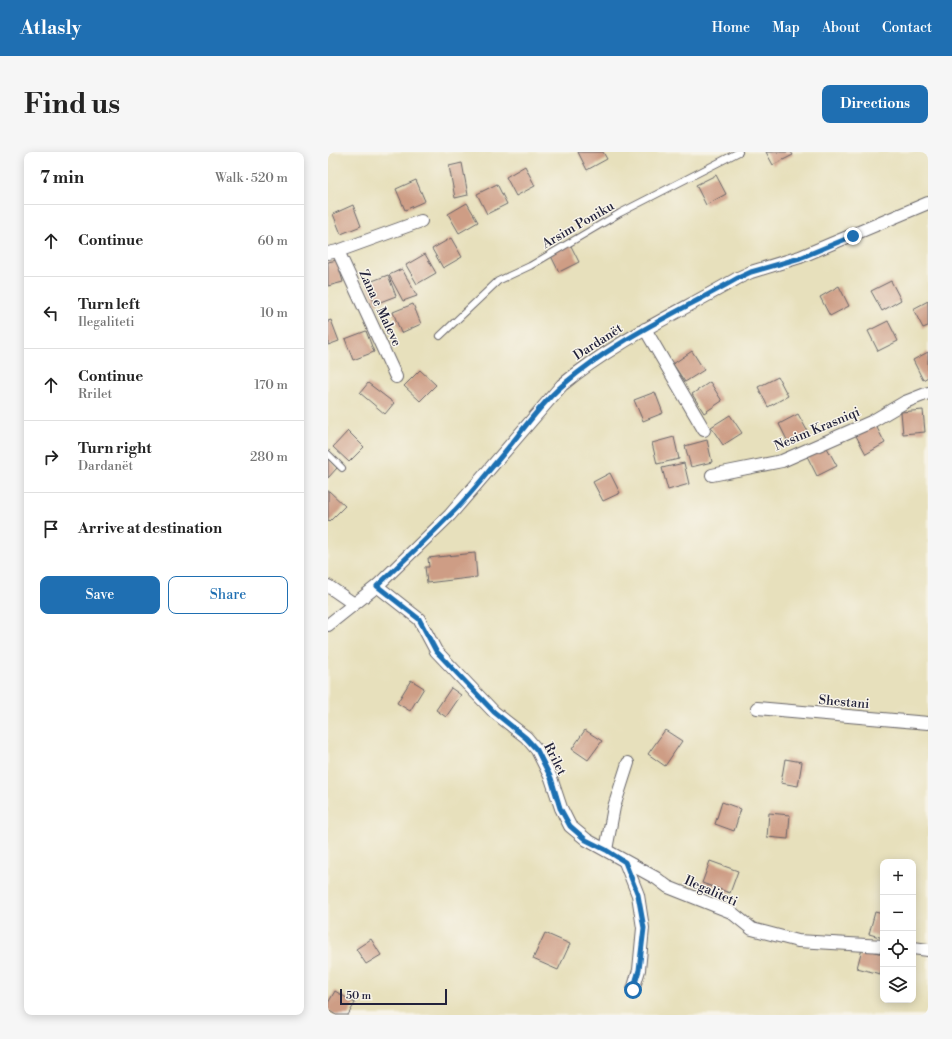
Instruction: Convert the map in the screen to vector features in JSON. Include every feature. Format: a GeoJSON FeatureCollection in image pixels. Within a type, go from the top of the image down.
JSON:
{"type":"FeatureCollection","features":[{"type":"Feature","properties":{"kind":"street","name":"Dardanët"},"geometry":{"type":"LineString","coordinates":[[328,625],[377,586],[450,516],[562,385],[579,371],[645,329],[744,275],[800,258],[928,203]]}},
{"type":"Feature","properties":{"kind":"street","name":"Zana e Maleve"},"geometry":{"type":"LineString","coordinates":[[396,377],[333,252],[421,221]]}},
{"type":"Feature","properties":{"kind":"street"},"geometry":{"type":"LineString","coordinates":[[645,329],[704,430]]}},
{"type":"Feature","properties":{"kind":"street","name":"Nesim Krasniqi"},"geometry":{"type":"LineString","coordinates":[[712,475],[782,461],[871,422],[905,402],[928,393]]}},
{"type":"Feature","properties":{"kind":"street"},"geometry":{"type":"LineString","coordinates":[[328,586],[354,604]]}},
{"type":"Feature","properties":{"kind":"street","name":"Rrilet"},"geometry":{"type":"LineString","coordinates":[[377,586],[419,619],[436,651],[494,712],[526,738],[537,750],[551,778],[560,808],[570,826],[586,840],[606,850]]}},
{"type":"Feature","properties":{"kind":"street","name":"Shestani"},"geometry":{"type":"LineString","coordinates":[[757,708],[928,723]]}},
{"type":"Feature","properties":{"kind":"street"},"geometry":{"type":"LineString","coordinates":[[606,850],[614,807],[628,763]]}},
{"type":"Feature","properties":{"kind":"street","name":"Ilegaliteti"},"geometry":{"type":"LineString","coordinates":[[606,850],[656,878],[668,887],[731,912],[752,929],[798,941],[880,946]]}},
{"type":"Feature","properties":{"kind":"street"},"geometry":{"type":"LineString","coordinates":[[625,862],[638,895],[644,928],[639,970],[633,990]]}},
{"type":"Feature","properties":{"kind":"street"},"geometry":{"type":"LineString","coordinates":[[916,948],[928,950]]}},
{"type":"Feature","properties":{"kind":"lane","name":"Arsim Poniku"},"geometry":{"type":"LineString","coordinates":[[440,336],[498,281],[530,266],[620,213],[739,152]]}},
{"type":"Feature","properties":{"kind":"lane"},"geometry":{"type":"LineString","coordinates":[[328,454],[342,468]]}},
{"type":"Feature","properties":{"kind":"building"},"geometry":{"type":"Polygon","coordinates":[[[578,152],[603,152],[607,159],[587,170],[578,152]]]}},
{"type":"Feature","properties":{"kind":"building"},"geometry":{"type":"Polygon","coordinates":[[[766,152],[791,152],[793,155],[773,165],[766,152]]]}},
{"type":"Feature","properties":{"kind":"building"},"geometry":{"type":"Polygon","coordinates":[[[462,163],[468,195],[455,198],[449,166],[462,163]]]}},
{"type":"Feature","properties":{"kind":"building"},"geometry":{"type":"Polygon","coordinates":[[[525,166],[535,186],[516,196],[506,177],[525,166]]]}},
{"type":"Feature","properties":{"kind":"building"},"geometry":{"type":"Polygon","coordinates":[[[716,175],[726,194],[706,205],[696,185],[716,175]]]}},
{"type":"Feature","properties":{"kind":"building"},"geometry":{"type":"Polygon","coordinates":[[[416,180],[425,201],[405,210],[396,189],[416,180]]]}},
{"type":"Feature","properties":{"kind":"building"},"geometry":{"type":"Polygon","coordinates":[[[497,184],[507,204],[487,214],[477,194],[497,184]]]}},
{"type":"Feature","properties":{"kind":"building"},"geometry":{"type":"Polygon","coordinates":[[[467,203],[478,222],[459,233],[448,214],[467,203]]]}},
{"type":"Feature","properties":{"kind":"building"},"geometry":{"type":"Polygon","coordinates":[[[353,205],[361,226],[341,234],[333,214],[353,205]]]}},
{"type":"Feature","properties":{"kind":"building"},"geometry":{"type":"Polygon","coordinates":[[[451,238],[462,257],[443,268],[432,249],[451,238]]]}},
{"type":"Feature","properties":{"kind":"building"},"geometry":{"type":"Polygon","coordinates":[[[569,242],[579,262],[559,272],[549,252],[569,242]]]}},
{"type":"Feature","properties":{"kind":"building"},"geometry":{"type":"Polygon","coordinates":[[[425,254],[436,273],[417,284],[406,265],[425,254]]]}},
{"type":"Feature","properties":{"kind":"building"},"geometry":{"type":"Polygon","coordinates":[[[337,260],[343,282],[328,286],[328,262],[337,260]]]}},
{"type":"Feature","properties":{"kind":"building"},"geometry":{"type":"Polygon","coordinates":[[[402,269],[417,296],[403,301],[389,275],[402,269]]]}},
{"type":"Feature","properties":{"kind":"building"},"geometry":{"type":"Polygon","coordinates":[[[388,275],[396,296],[375,304],[367,283],[388,275]]]}},
{"type":"Feature","properties":{"kind":"building"},"geometry":{"type":"Polygon","coordinates":[[[891,281],[901,300],[882,311],[871,291],[891,281]]]}},
{"type":"Feature","properties":{"kind":"building"},"geometry":{"type":"Polygon","coordinates":[[[839,286],[849,306],[830,316],[820,297],[839,286]]]}},
{"type":"Feature","properties":{"kind":"building"},"geometry":{"type":"Polygon","coordinates":[[[928,301],[928,326],[923,328],[913,309],[928,301]]]}},
{"type":"Feature","properties":{"kind":"building"},"geometry":{"type":"Polygon","coordinates":[[[413,304],[421,324],[401,333],[393,312],[413,304]]]}},
{"type":"Feature","properties":{"kind":"building"},"geometry":{"type":"Polygon","coordinates":[[[331,320],[339,341],[328,345],[328,321],[331,320]]]}},
{"type":"Feature","properties":{"kind":"building"},"geometry":{"type":"Polygon","coordinates":[[[888,321],[898,341],[878,351],[868,331],[888,321]]]}},
{"type":"Feature","properties":{"kind":"building"},"geometry":{"type":"Polygon","coordinates":[[[366,331],[374,352],[353,360],[345,339],[366,331]]]}},
{"type":"Feature","properties":{"kind":"building"},"geometry":{"type":"Polygon","coordinates":[[[692,351],[704,370],[685,382],[673,364],[692,351]]]}},
{"type":"Feature","properties":{"kind":"building"},"geometry":{"type":"Polygon","coordinates":[[[928,352],[928,377],[923,380],[913,360],[928,352]]]}},
{"type":"Feature","properties":{"kind":"building"},"geometry":{"type":"Polygon","coordinates":[[[420,370],[436,385],[420,401],[404,386],[420,370]]]}},
{"type":"Feature","properties":{"kind":"building"},"geometry":{"type":"Polygon","coordinates":[[[778,377],[788,396],[768,407],[758,387],[778,377]]]}},
{"type":"Feature","properties":{"kind":"building"},"geometry":{"type":"Polygon","coordinates":[[[710,382],[722,401],[704,413],[692,394],[710,382]]]}},
{"type":"Feature","properties":{"kind":"building"},"geometry":{"type":"Polygon","coordinates":[[[368,383],[394,403],[385,414],[360,393],[368,383]]]}},
{"type":"Feature","properties":{"kind":"building"},"geometry":{"type":"Polygon","coordinates":[[[655,392],[663,413],[643,421],[634,400],[655,392]]]}},
{"type":"Feature","properties":{"kind":"building"},"geometry":{"type":"Polygon","coordinates":[[[923,410],[925,432],[903,434],[901,412],[923,410]]]}},
{"type":"Feature","properties":{"kind":"building"},"geometry":{"type":"Polygon","coordinates":[[[798,414],[809,434],[789,444],[779,424],[798,414]]]}},
{"type":"Feature","properties":{"kind":"building"},"geometry":{"type":"Polygon","coordinates":[[[730,415],[742,433],[723,445],[711,427],[730,415]]]}},
{"type":"Feature","properties":{"kind":"building"},"geometry":{"type":"Polygon","coordinates":[[[875,424],[885,443],[866,454],[855,434],[875,424]]]}},
{"type":"Feature","properties":{"kind":"building"},"geometry":{"type":"Polygon","coordinates":[[[348,431],[364,447],[349,462],[333,447],[348,431]]]}},
{"type":"Feature","properties":{"kind":"building"},"geometry":{"type":"Polygon","coordinates":[[[674,437],[679,459],[657,464],[652,443],[674,437]]]}},
{"type":"Feature","properties":{"kind":"building"},"geometry":{"type":"Polygon","coordinates":[[[707,440],[712,462],[691,467],[685,446],[707,440]]]}},
{"type":"Feature","properties":{"kind":"building"},"geometry":{"type":"Polygon","coordinates":[[[826,446],[837,466],[817,476],[807,456],[826,446]]]}},
{"type":"Feature","properties":{"kind":"building"},"geometry":{"type":"Polygon","coordinates":[[[328,459],[337,468],[328,478],[328,459]]]}},
{"type":"Feature","properties":{"kind":"building"},"geometry":{"type":"Polygon","coordinates":[[[684,463],[689,484],[668,490],[662,468],[684,463]]]}},
{"type":"Feature","properties":{"kind":"building"},"geometry":{"type":"Polygon","coordinates":[[[610,473],[620,493],[603,501],[593,482],[610,473]]]}},
{"type":"Feature","properties":{"kind":"building"},"geometry":{"type":"Polygon","coordinates":[[[328,491],[345,506],[329,522],[328,521],[328,491]]]}},
{"type":"Feature","properties":{"kind":"building"},"geometry":{"type":"Polygon","coordinates":[[[475,553],[477,577],[427,583],[425,567],[429,567],[428,558],[475,553]]]}},
{"type":"Feature","properties":{"kind":"building"},"geometry":{"type":"Polygon","coordinates":[[[411,680],[424,688],[410,711],[397,703],[411,680]]]}},
{"type":"Feature","properties":{"kind":"building"},"geometry":{"type":"Polygon","coordinates":[[[451,688],[461,695],[446,717],[436,710],[451,688]]]}},
{"type":"Feature","properties":{"kind":"building"},"geometry":{"type":"Polygon","coordinates":[[[585,730],[602,741],[588,760],[572,749],[585,730]]]}},
{"type":"Feature","properties":{"kind":"building"},"geometry":{"type":"Polygon","coordinates":[[[665,730],[682,741],[665,766],[648,754],[665,730]]]}},
{"type":"Feature","properties":{"kind":"building"},"geometry":{"type":"Polygon","coordinates":[[[785,759],[802,762],[798,786],[781,783],[785,759]]]}},
{"type":"Feature","properties":{"kind":"building"},"geometry":{"type":"Polygon","coordinates":[[[722,802],[741,809],[734,831],[715,824],[722,802]]]}},
{"type":"Feature","properties":{"kind":"building"},"geometry":{"type":"Polygon","coordinates":[[[769,813],[790,815],[788,839],[767,837],[769,813]]]}},
{"type":"Feature","properties":{"kind":"building"},"geometry":{"type":"Polygon","coordinates":[[[710,861],[738,871],[730,893],[702,883],[710,861]]]}},
{"type":"Feature","properties":{"kind":"building"},"geometry":{"type":"Polygon","coordinates":[[[875,912],[880,913],[880,937],[869,934],[875,912]]]}},
{"type":"Feature","properties":{"kind":"building"},"geometry":{"type":"Polygon","coordinates":[[[545,933],[570,944],[558,970],[533,959],[545,933]]]}},
{"type":"Feature","properties":{"kind":"building"},"geometry":{"type":"Polygon","coordinates":[[[371,939],[381,955],[366,964],[356,949],[371,939]]]}},
{"type":"Feature","properties":{"kind":"building"},"geometry":{"type":"Polygon","coordinates":[[[862,949],[880,953],[880,974],[857,968],[862,949]]]}},
{"type":"Feature","properties":{"kind":"building"},"geometry":{"type":"Polygon","coordinates":[[[335,991],[355,1003],[348,1015],[336,1015],[328,1010],[328,1003],[335,991]]]}},
{"type":"Feature","properties":{"kind":"route"},"geometry":{"type":"LineString","coordinates":[[633,990],[639,970],[644,928],[638,895],[625,862],[586,840],[570,826],[560,808],[551,778],[537,750],[526,738],[494,712],[436,651],[419,619],[377,586],[450,516],[542,407],[562,385],[579,371],[635,335],[738,278],[751,272],[800,258],[853,236]]}}]}
